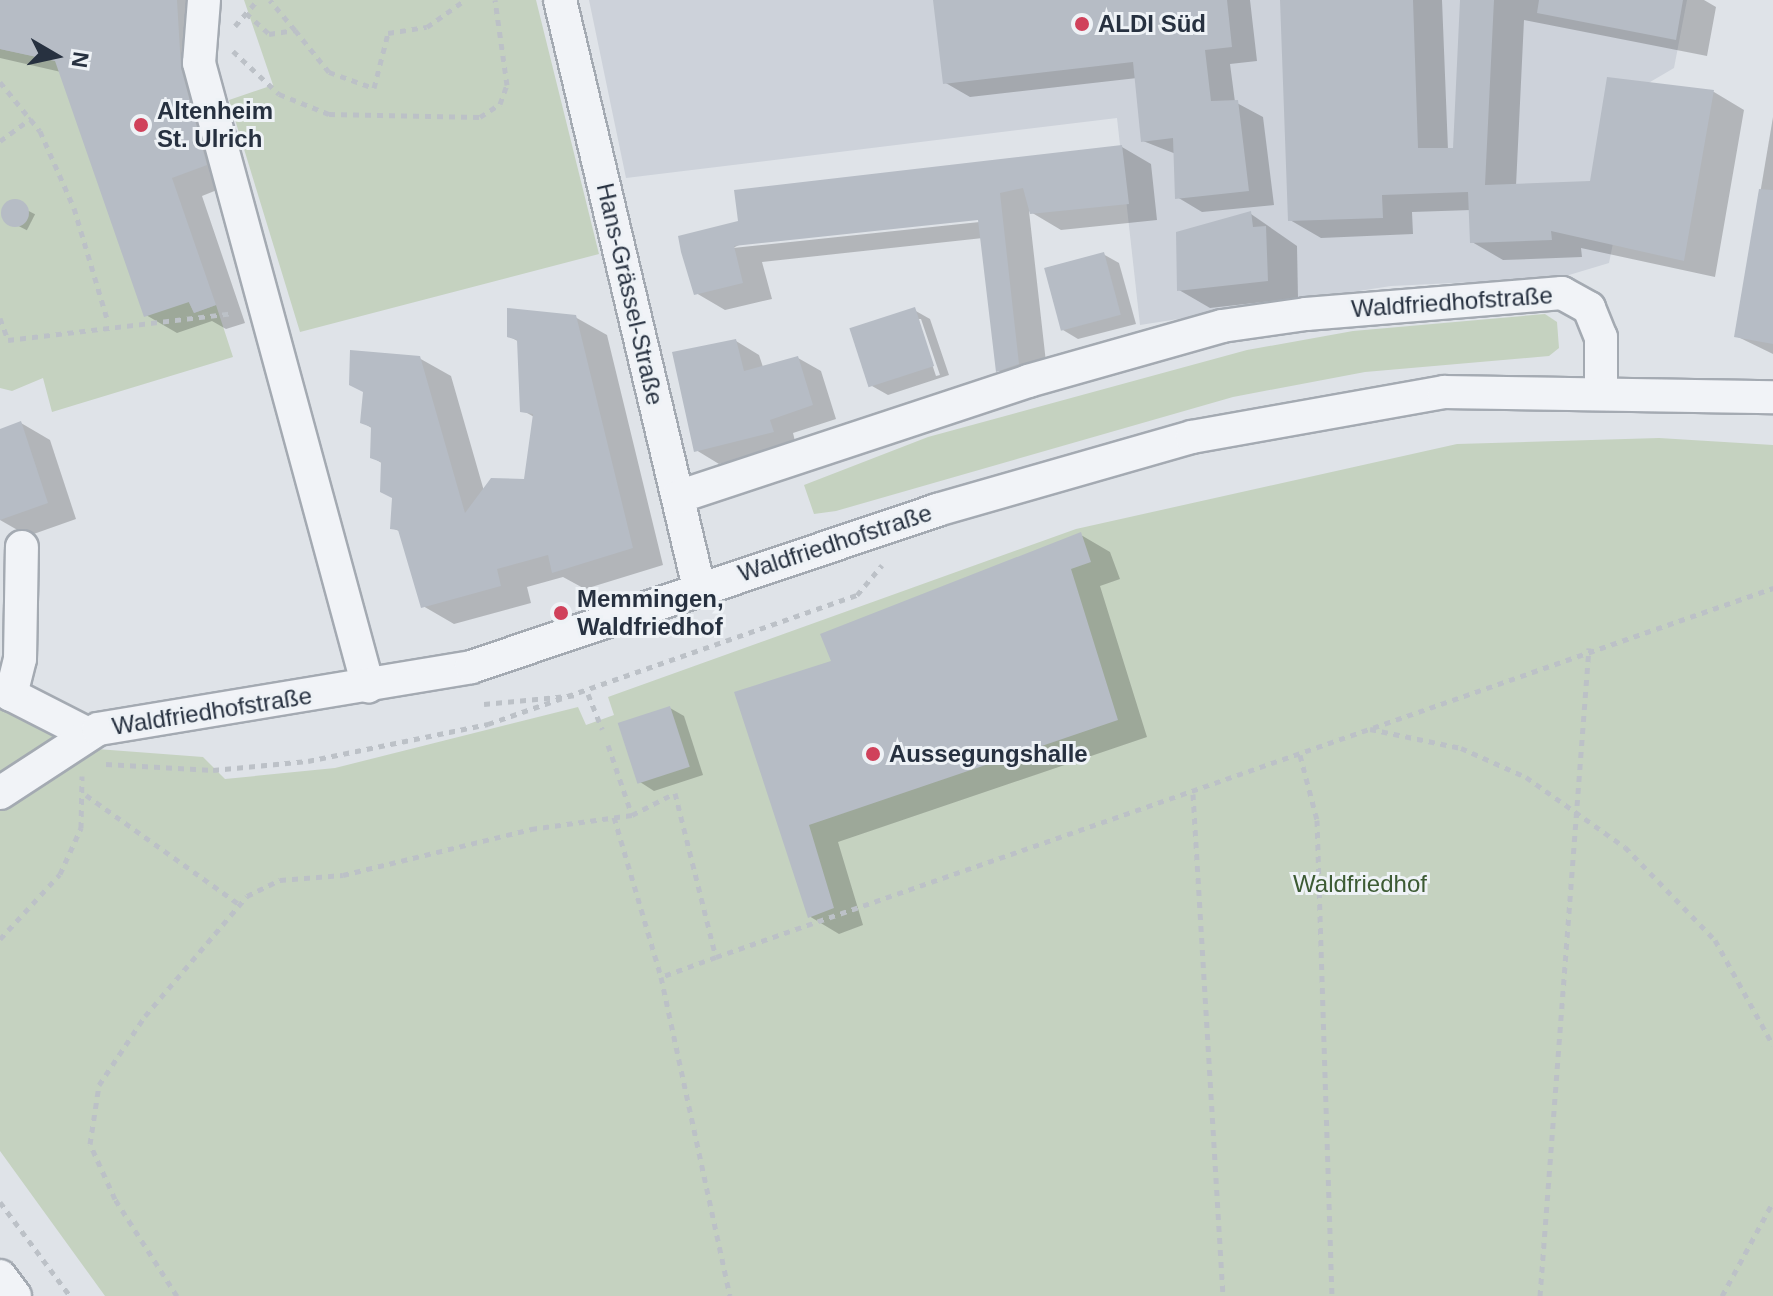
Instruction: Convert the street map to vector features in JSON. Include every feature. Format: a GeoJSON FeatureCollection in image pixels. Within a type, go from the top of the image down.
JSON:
{"type":"FeatureCollection","features":[{"type":"Feature","properties":{"kind":"street"},"geometry":{"type":"LineString","coordinates":[[204,0],[199,63],[269,305],[368,686]]}},
{"type":"Feature","properties":{"kind":"street","name":"Hans-Grässel-Straße"},"geometry":{"type":"LineString","coordinates":[[560,0],[699,588]]}},
{"type":"Feature","properties":{"kind":"street","name":"Waldfriedhofstraße"},"geometry":{"type":"LineString","coordinates":[[678,497],[1028,381],[1222,326],[1306,314],[1562,293],[1589,308],[1601,337],[1601,390]]}},
{"type":"Feature","properties":{"kind":"street","name":"Waldfriedhofstraße"},"geometry":{"type":"LineString","coordinates":[[0,793],[88,734],[368,686],[546,645],[699,588],[1192,437],[1444,392],[1601,390],[1773,397]]}},
{"type":"Feature","properties":{"kind":"street"},"geometry":{"type":"LineString","coordinates":[[22,547],[20,659],[5,692],[88,734]]}},
{"type":"Feature","properties":{"kind":"street"},"geometry":{"type":"LineString","coordinates":[[0,1276],[15,1296]]}},
{"type":"Feature","properties":{"kind":"path"},"geometry":{"type":"LineString","coordinates":[[270,0],[329,72],[374,88],[388,33],[427,27],[465,0]]}},
{"type":"Feature","properties":{"kind":"path"},"geometry":{"type":"LineString","coordinates":[[221,41],[279,94],[329,114],[480,117],[500,104],[507,85],[495,0]]}},
{"type":"Feature","properties":{"kind":"path"},"geometry":{"type":"LineString","coordinates":[[246,13],[269,34],[295,30]]}},
{"type":"Feature","properties":{"kind":"path"},"geometry":{"type":"LineString","coordinates":[[0,82],[32,118],[74,208],[108,322]]}},
{"type":"Feature","properties":{"kind":"path"},"geometry":{"type":"LineString","coordinates":[[0,141],[32,118]]}},
{"type":"Feature","properties":{"kind":"path"},"geometry":{"type":"LineString","coordinates":[[0,341],[108,322],[269,305]]}},
{"type":"Feature","properties":{"kind":"path"},"geometry":{"type":"LineString","coordinates":[[0,318],[8,340]]}},
{"type":"Feature","properties":{"kind":"path"},"geometry":{"type":"LineString","coordinates":[[46,761],[194,770],[308,761],[488,724],[590,694],[857,595],[891,559]]}},
{"type":"Feature","properties":{"kind":"path"},"geometry":{"type":"LineString","coordinates":[[661,977],[1193,794],[1589,648],[1773,588]]}},
{"type":"Feature","properties":{"kind":"path"},"geometry":{"type":"LineString","coordinates":[[1540,1296],[1589,648]]}},
{"type":"Feature","properties":{"kind":"path"},"geometry":{"type":"LineString","coordinates":[[484,704],[590,694]]}},
{"type":"Feature","properties":{"kind":"path"},"geometry":{"type":"LineString","coordinates":[[590,694],[602,729]]}},
{"type":"Feature","properties":{"kind":"path"},"geometry":{"type":"LineString","coordinates":[[1369,729],[1461,748],[1575,809],[1671,887],[1715,940],[1773,1045]]}},
{"type":"Feature","properties":{"kind":"path"},"geometry":{"type":"LineString","coordinates":[[608,745],[632,815]]}},
{"type":"Feature","properties":{"kind":"path"},"geometry":{"type":"LineString","coordinates":[[1300,755],[1317,820],[1332,1296]]}},
{"type":"Feature","properties":{"kind":"path"},"geometry":{"type":"LineString","coordinates":[[0,939],[60,874],[86,795],[84,778],[46,761]]}},
{"type":"Feature","properties":{"kind":"path"},"geometry":{"type":"LineString","coordinates":[[177,1296],[109,1186],[90,1144],[94,1114],[99,1085],[145,1016],[240,905],[280,880],[343,875],[531,829],[632,815],[675,793],[716,957]]}},
{"type":"Feature","properties":{"kind":"path"},"geometry":{"type":"LineString","coordinates":[[1193,794],[1223,1296]]}},
{"type":"Feature","properties":{"kind":"path"},"geometry":{"type":"LineString","coordinates":[[86,795],[240,905]]}},
{"type":"Feature","properties":{"kind":"path"},"geometry":{"type":"LineString","coordinates":[[614,817],[661,977],[730,1296]]}},
{"type":"Feature","properties":{"kind":"path"},"geometry":{"type":"LineString","coordinates":[[0,1202],[70,1296]]}},
{"type":"Feature","properties":{"kind":"path"},"geometry":{"type":"LineString","coordinates":[[1722,1296],[1773,1202]]}},
{"type":"Feature","properties":{"kind":"shaded area"},"geometry":{"type":"Polygon","coordinates":[[[589,0],[1687,0],[1674,68],[1645,85],[1609,263],[1559,278],[1391,286],[1140,325],[1117,118],[626,178],[589,0]]]}},
{"type":"Feature","properties":{"kind":"green space"},"geometry":{"type":"Polygon","coordinates":[[[244,0],[536,0],[599,254],[300,332],[229,100],[273,85],[244,0]]]}},
{"type":"Feature","properties":{"kind":"green space"},"geometry":{"type":"Polygon","coordinates":[[[0,49],[75,65],[194,313],[216,305],[233,357],[52,412],[43,378],[12,391],[0,388],[0,49]]]}},
{"type":"Feature","properties":{"kind":"green space"},"geometry":{"type":"Polygon","coordinates":[[[1545,314],[1557,322],[1559,348],[1549,356],[1365,372],[1233,397],[836,511],[814,514],[804,485],[928,437],[1247,350],[1353,331],[1545,314]]]}},
{"type":"Feature","properties":{"kind":"green space","name":"Waldfriedhof"},"geometry":{"type":"Polygon","coordinates":[[[1659,438],[1773,445],[1773,1296],[105,1296],[0,1151],[0,811],[97,749],[203,757],[225,779],[335,768],[578,707],[586,725],[614,715],[608,697],[1076,529],[1457,444],[1659,438]]]}},
{"type":"Feature","properties":{"kind":"green space"},"geometry":{"type":"Polygon","coordinates":[[[0,702],[53,727],[54,738],[0,775],[0,702]]]}},
{"type":"Feature","properties":{"kind":"building","name":"Altenheim St. Ulrich"},"geometry":{"type":"Polygon","coordinates":[[[0,0],[177,0],[181,68],[207,165],[172,178],[216,305],[194,313],[189,302],[144,317],[55,61],[0,49],[0,0]]]}},
{"type":"Feature","properties":{"kind":"building","name":"ALDI Süd"},"geometry":{"type":"Polygon","coordinates":[[[933,0],[1227,0],[1232,47],[1205,50],[1211,101],[1238,100],[1249,191],[1175,199],[1173,138],[1141,142],[1133,62],[943,84],[933,0]]]}},
{"type":"Feature","properties":{"kind":"building"},"geometry":{"type":"Polygon","coordinates":[[[1280,0],[1413,0],[1418,148],[1453,148],[1460,0],[1494,0],[1485,185],[1590,181],[1607,77],[1714,90],[1684,261],[1551,231],[1552,240],[1470,243],[1468,192],[1382,195],[1383,218],[1288,221],[1280,0]]]}},
{"type":"Feature","properties":{"kind":"building"},"geometry":{"type":"Polygon","coordinates":[[[1539,0],[1683,0],[1676,40],[1537,13],[1539,0]]]}},
{"type":"Feature","properties":{"kind":"building"},"geometry":{"type":"Polygon","coordinates":[[[1122,145],[1129,204],[1030,214],[1023,188],[1000,193],[1019,364],[996,372],[978,220],[734,246],[743,283],[694,295],[681,252],[678,236],[738,221],[734,190],[1122,145]]]}},
{"type":"Feature","properties":{"kind":"building"},"geometry":{"type":"Polygon","coordinates":[[[1759,189],[1773,190],[1773,344],[1734,337],[1759,189]]]}},
{"type":"Feature","properties":{"kind":"building"},"geometry":{"type":"Polygon","coordinates":[[[15,199],[25,203],[29,213],[25,223],[15,227],[5,223],[1,213],[5,203],[15,199]]]}},
{"type":"Feature","properties":{"kind":"building"},"geometry":{"type":"Polygon","coordinates":[[[1251,211],[1253,227],[1266,226],[1268,281],[1177,291],[1176,232],[1251,211]]]}},
{"type":"Feature","properties":{"kind":"building"},"geometry":{"type":"Polygon","coordinates":[[[1104,252],[1121,315],[1061,331],[1044,268],[1104,252]]]}},
{"type":"Feature","properties":{"kind":"building"},"geometry":{"type":"Polygon","coordinates":[[[915,307],[934,366],[869,387],[849,328],[915,307]]]}},
{"type":"Feature","properties":{"kind":"building"},"geometry":{"type":"Polygon","coordinates":[[[507,308],[576,315],[633,548],[552,573],[548,555],[497,569],[501,586],[421,608],[398,530],[390,529],[392,498],[380,492],[381,462],[370,458],[371,427],[360,423],[363,392],[349,385],[350,350],[420,356],[465,513],[491,478],[524,479],[533,414],[520,412],[517,340],[507,337],[507,308]]]}},
{"type":"Feature","properties":{"kind":"building"},"geometry":{"type":"Polygon","coordinates":[[[736,339],[744,371],[798,356],[813,405],[770,420],[774,432],[694,452],[672,352],[736,339]]]}},
{"type":"Feature","properties":{"kind":"building"},"geometry":{"type":"Polygon","coordinates":[[[21,421],[48,503],[0,520],[0,429],[21,421]]]}},
{"type":"Feature","properties":{"kind":"building"},"geometry":{"type":"Polygon","coordinates":[[[1081,532],[1091,562],[1071,569],[1118,720],[809,825],[834,908],[808,918],[734,692],[831,661],[820,634],[1081,532]]]}},
{"type":"Feature","properties":{"kind":"building"},"geometry":{"type":"Polygon","coordinates":[[[670,706],[690,767],[637,784],[618,723],[670,706]]]}},
{"type":"Feature","properties":{"kind":"place","name":"ALDI Süd"},"geometry":{"type":"Point","coordinates":[1082,24]}},
{"type":"Feature","properties":{"kind":"place","name":"Altenheim St. Ulrich"},"geometry":{"type":"Point","coordinates":[141,125]}},
{"type":"Feature","properties":{"kind":"place","name":"Memmingen, Waldfriedhof"},"geometry":{"type":"Point","coordinates":[561,613]}},
{"type":"Feature","properties":{"kind":"place","name":"Aussegungshalle"},"geometry":{"type":"Point","coordinates":[873,754]}}]}
